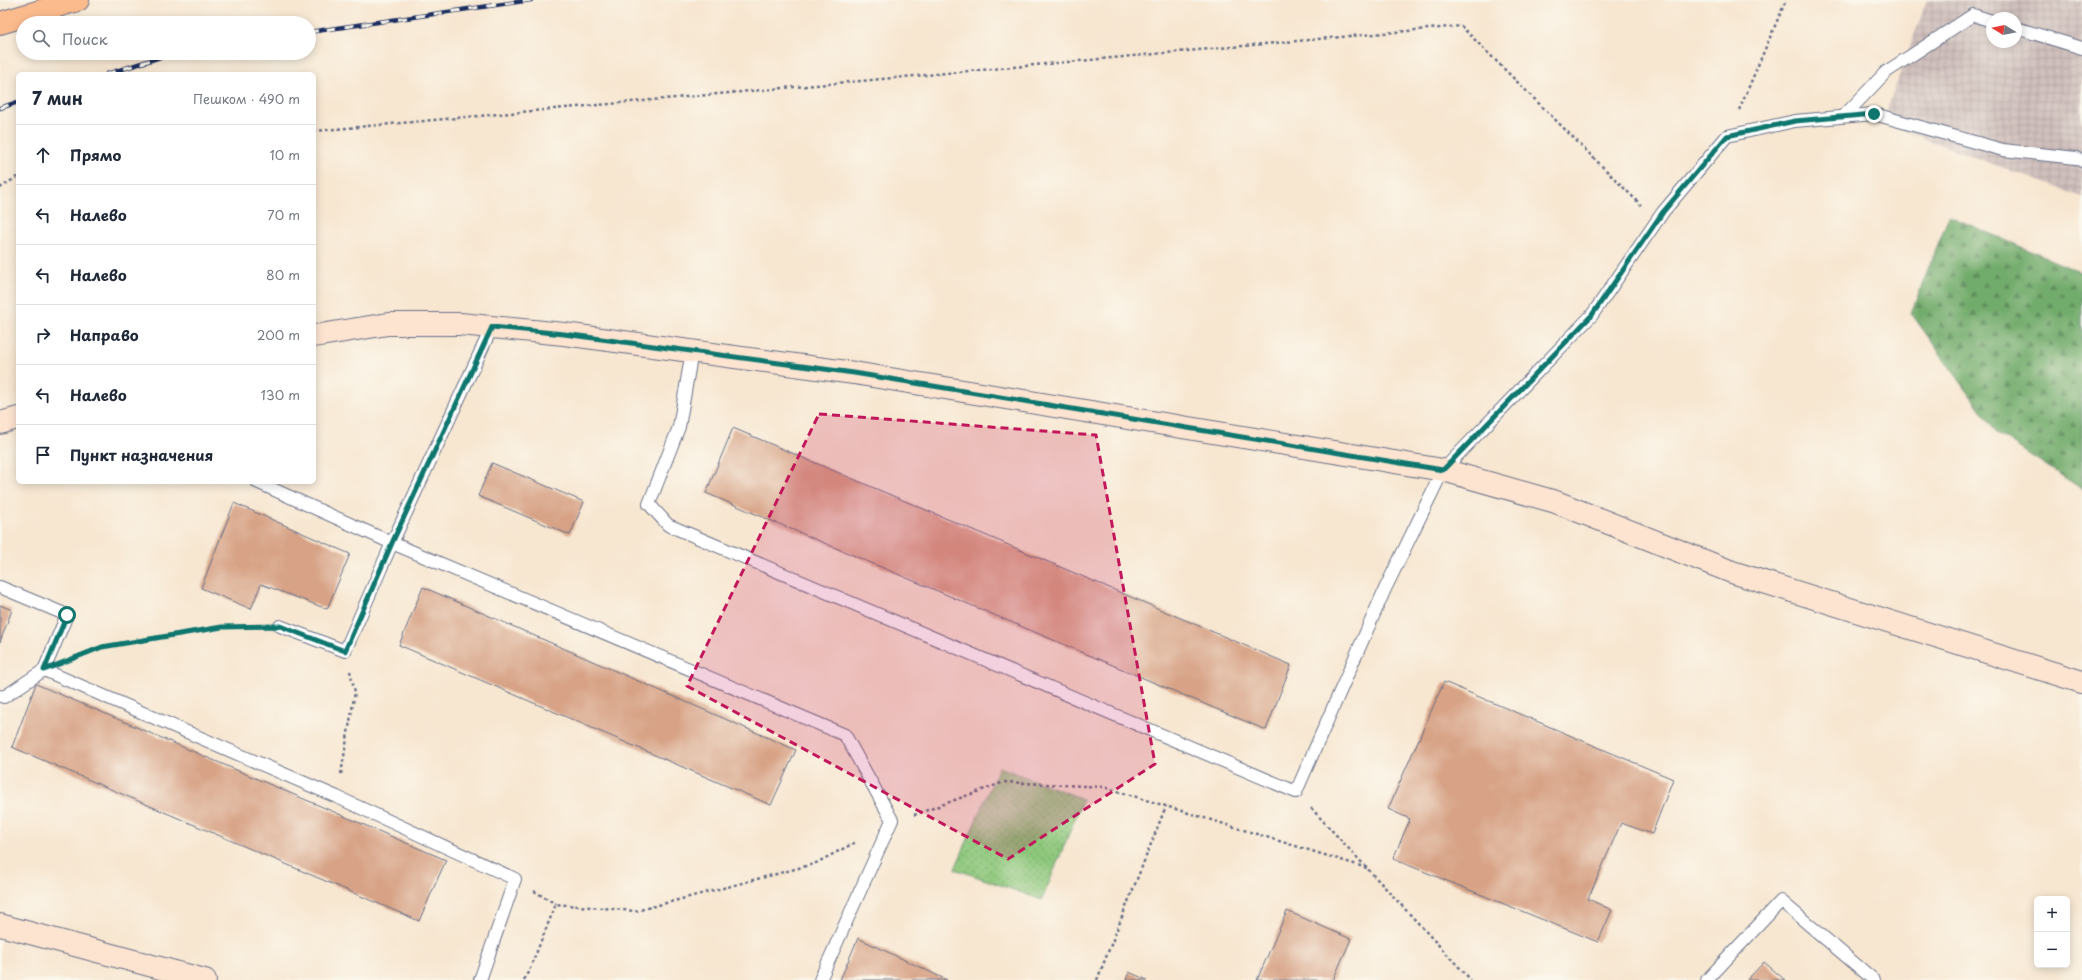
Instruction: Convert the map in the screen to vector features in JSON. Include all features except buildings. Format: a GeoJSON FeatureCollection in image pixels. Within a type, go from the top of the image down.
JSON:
{"type":"FeatureCollection","features":[{"type":"Feature","properties":{"kind":"main road"},"geometry":{"type":"LineString","coordinates":[[24,16],[78,0]]}},
{"type":"Feature","properties":{"kind":"main road"},"geometry":{"type":"LineString","coordinates":[[0,23],[16,18]]}},
{"type":"Feature","properties":{"kind":"street"},"geometry":{"type":"LineString","coordinates":[[316,336],[388,324],[460,324],[564,334],[862,375],[1443,470],[1556,502],[1732,572],[2082,682]]}},
{"type":"Feature","properties":{"kind":"street"},"geometry":{"type":"LineString","coordinates":[[0,423],[16,419]]}},
{"type":"Feature","properties":{"kind":"street"},"geometry":{"type":"LineString","coordinates":[[0,925],[205,980]]}},
{"type":"Feature","properties":{"kind":"lane"},"geometry":{"type":"LineString","coordinates":[[1844,116],[1886,72],[1973,15],[1986,19]]}},
{"type":"Feature","properties":{"kind":"lane"},"geometry":{"type":"LineString","coordinates":[[2022,30],[2082,48]]}},
{"type":"Feature","properties":{"kind":"lane"},"geometry":{"type":"LineString","coordinates":[[692,351],[679,427],[649,504],[668,525],[1296,792],[1385,589],[1443,470],[1592,315],[1657,220],[1727,136],[1795,121],[1874,114],[2003,150],[2076,158],[2082,161]]}},
{"type":"Feature","properties":{"kind":"lane"},"geometry":{"type":"LineString","coordinates":[[280,626],[345,651],[392,543],[492,327]]}},
{"type":"Feature","properties":{"kind":"lane"},"geometry":{"type":"LineString","coordinates":[[261,484],[392,543],[845,735],[892,820],[820,980]]}},
{"type":"Feature","properties":{"kind":"lane"},"geometry":{"type":"LineString","coordinates":[[0,587],[67,615],[44,670],[4,697],[0,696]]}},
{"type":"Feature","properties":{"kind":"lane"},"geometry":{"type":"LineString","coordinates":[[44,670],[337,797],[515,879],[480,980]]}},
{"type":"Feature","properties":{"kind":"lane"},"geometry":{"type":"LineString","coordinates":[[1707,980],[1781,901],[1874,980]]}},
{"type":"Feature","properties":{"kind":"path"},"geometry":{"type":"LineString","coordinates":[[1727,136],[1786,0]]}},
{"type":"Feature","properties":{"kind":"path"},"geometry":{"type":"LineString","coordinates":[[316,131],[1461,26],[1657,220]]}},
{"type":"Feature","properties":{"kind":"path"},"geometry":{"type":"LineString","coordinates":[[0,188],[16,177]]}},
{"type":"Feature","properties":{"kind":"path"},"geometry":{"type":"LineString","coordinates":[[44,670],[102,647],[222,627],[280,626]]}},
{"type":"Feature","properties":{"kind":"path"},"geometry":{"type":"LineString","coordinates":[[337,797],[355,692],[345,651]]}},
{"type":"Feature","properties":{"kind":"path"},"geometry":{"type":"LineString","coordinates":[[524,980],[556,904],[636,911],[814,864],[890,824],[1004,782],[1104,787],[1367,868]]}},
{"type":"Feature","properties":{"kind":"path"},"geometry":{"type":"LineString","coordinates":[[1296,792],[1471,980]]}},
{"type":"Feature","properties":{"kind":"path"},"geometry":{"type":"LineString","coordinates":[[1097,980],[1166,806]]}},
{"type":"Feature","properties":{"kind":"highlighted area"},"geometry":{"type":"Polygon","coordinates":[[[819,414],[1096,435],[1155,764],[1008,859],[687,686],[819,414]]]}},
{"type":"Feature","properties":{"kind":"shaded area"},"geometry":{"type":"Polygon","coordinates":[[[1927,0],[2082,0],[2082,197],[1882,123],[1927,0]]]}},
{"type":"Feature","properties":{"kind":"green space"},"geometry":{"type":"Polygon","coordinates":[[[1949,216],[2082,273],[2082,489],[1998,434],[1911,313],[1949,216]]]}},
{"type":"Feature","properties":{"kind":"green space"},"geometry":{"type":"Polygon","coordinates":[[[999,767],[1083,799],[1042,900],[955,869],[999,767]]]}},
{"type":"Feature","properties":{"kind":"railway"},"geometry":{"type":"LineString","coordinates":[[316,31],[531,0]]}},
{"type":"Feature","properties":{"kind":"railway"},"geometry":{"type":"LineString","coordinates":[[113,72],[151,60]]}},
{"type":"Feature","properties":{"kind":"railway"},"geometry":{"type":"LineString","coordinates":[[0,108],[16,103]]}},
{"type":"Feature","properties":{"kind":"route"},"geometry":{"type":"LineString","coordinates":[[67,615],[44,670],[102,647],[222,627],[280,626],[345,651],[392,543],[492,327],[564,334],[854,373],[1443,470],[1592,315],[1663,212],[1727,136],[1795,121],[1874,114]]}}]}
